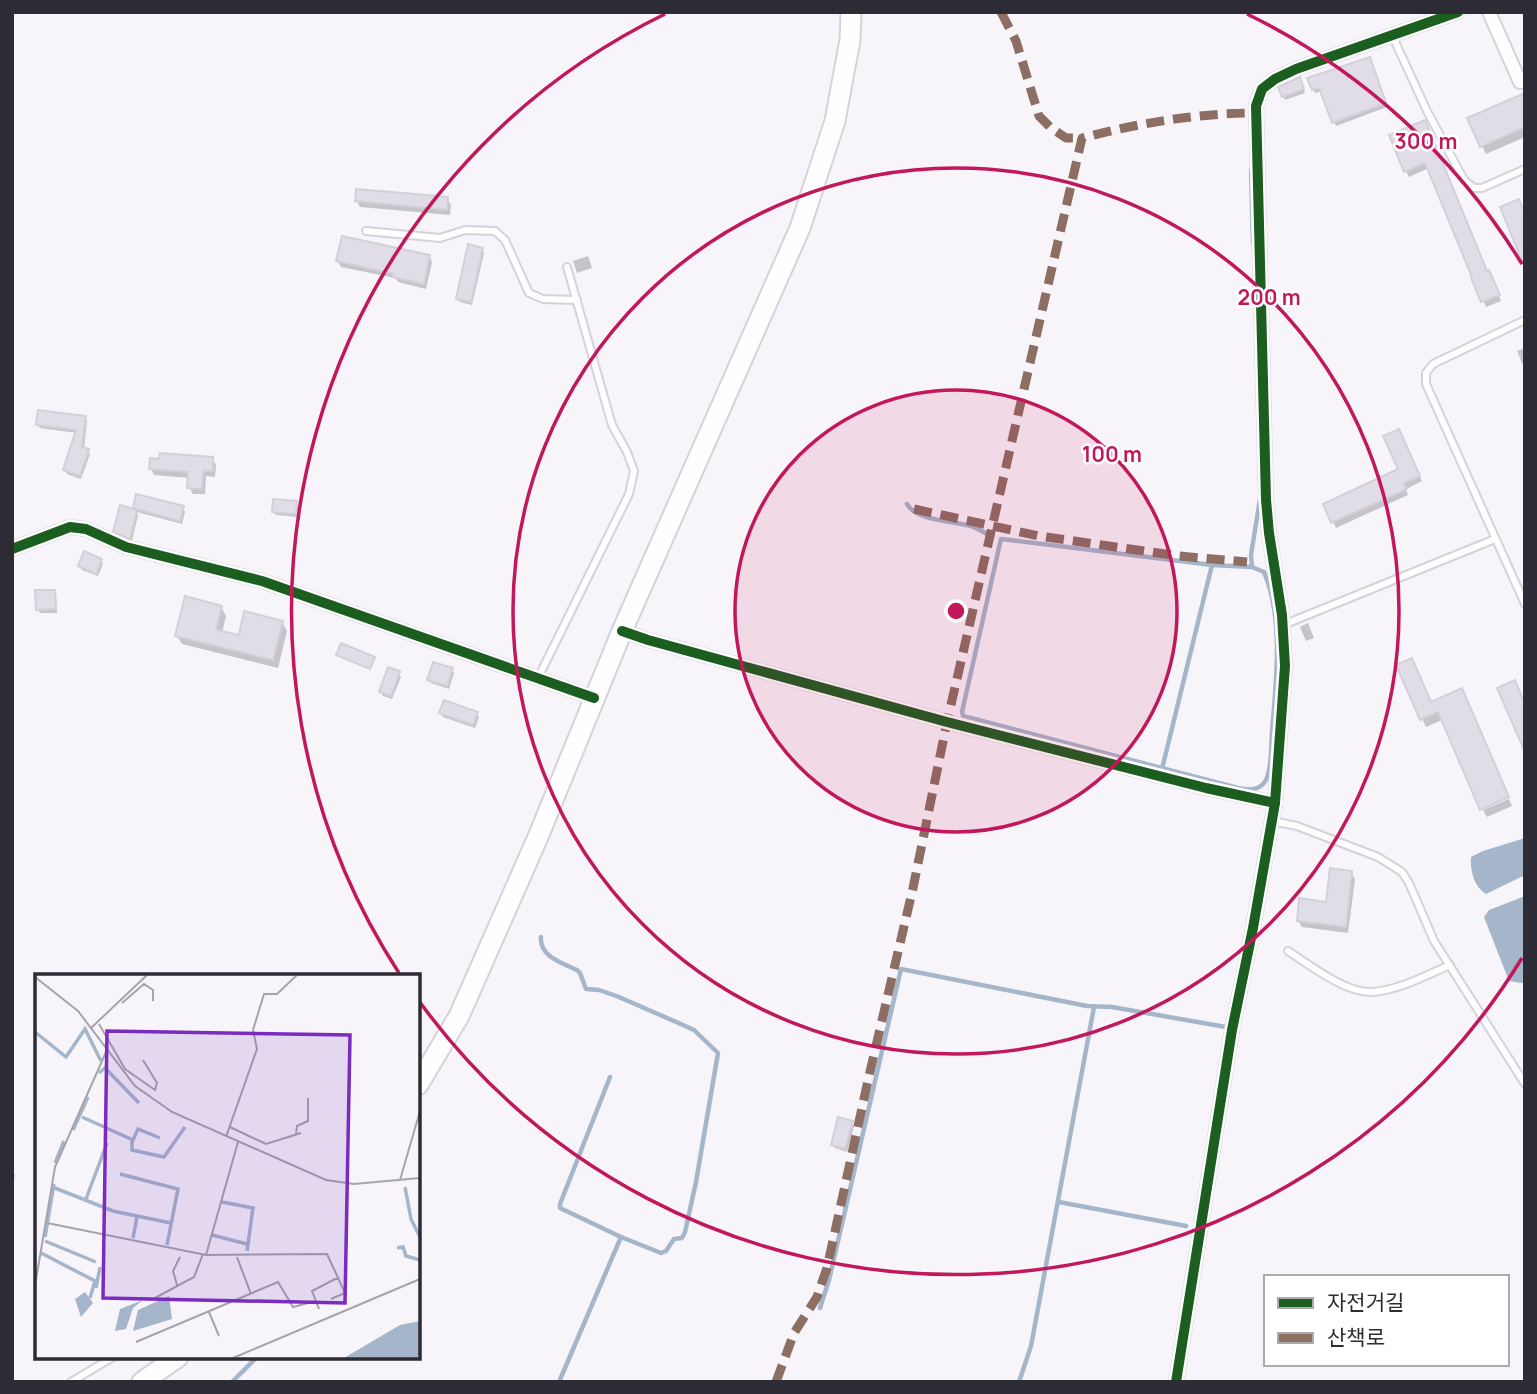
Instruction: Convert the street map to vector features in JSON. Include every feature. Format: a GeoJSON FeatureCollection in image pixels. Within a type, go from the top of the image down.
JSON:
{"type":"FeatureCollection","features":[{"type":"Feature","properties":{"kind":"main road"},"geometry":{"type":"LineString","coordinates":[[420,1082],[458,1016],[538,837],[622,631],[800,228],[835,121],[850,40],[851,12]]}},
{"type":"Feature","properties":{"kind":"main road"},"geometry":{"type":"LineString","coordinates":[[142,1382],[175,1359]]}},
{"type":"Feature","properties":{"kind":"street"},"geometry":{"type":"LineString","coordinates":[[1176,1382],[1232,1030],[1275,803],[1285,666],[1283,626],[1266,500],[1256,106],[1262,89],[1296,69],[1458,12]]}},
{"type":"Feature","properties":{"kind":"street"},"geometry":{"type":"LineString","coordinates":[[1489,12],[1520,82]]}},
{"type":"Feature","properties":{"kind":"street"},"geometry":{"type":"LineString","coordinates":[[12,549],[70,527],[86,528],[126,547],[262,581],[594,698]]}},
{"type":"Feature","properties":{"kind":"street"},"geometry":{"type":"LineString","coordinates":[[622,631],[947,722],[1275,803]]}},
{"type":"Feature","properties":{"kind":"lane"},"geometry":{"type":"LineString","coordinates":[[1392,35],[1427,111],[1464,180],[1474,188],[1482,188],[1525,169]]}},
{"type":"Feature","properties":{"kind":"lane"},"geometry":{"type":"LineString","coordinates":[[366,231],[440,238],[465,230],[495,230],[505,240],[529,293],[543,299],[577,300]]}},
{"type":"Feature","properties":{"kind":"lane"},"geometry":{"type":"LineString","coordinates":[[538,678],[629,494],[634,471],[612,425],[567,267]]}},
{"type":"Feature","properties":{"kind":"lane"},"geometry":{"type":"LineString","coordinates":[[1525,320],[1433,364],[1426,373],[1426,384],[1525,604]]}},
{"type":"Feature","properties":{"kind":"lane"},"geometry":{"type":"LineString","coordinates":[[1283,626],[1495,539]]}},
{"type":"Feature","properties":{"kind":"lane"},"geometry":{"type":"LineString","coordinates":[[1272,821],[1297,825],[1378,858],[1402,872],[1434,941],[1525,1084]]}},
{"type":"Feature","properties":{"kind":"lane"},"geometry":{"type":"LineString","coordinates":[[1288,951],[1353,989],[1370,992],[1401,986],[1450,965]]}},
{"type":"Feature","properties":{"kind":"lane"},"geometry":{"type":"LineString","coordinates":[[71,1382],[110,1359]]}},
{"type":"Feature","properties":{"kind":"water"},"geometry":{"type":"Polygon","coordinates":[[[1525,838],[1525,875],[1486,894],[1482,891],[1474,878],[1471,857],[1525,838]]]}},
{"type":"Feature","properties":{"kind":"water"},"geometry":{"type":"Polygon","coordinates":[[[1525,896],[1525,982],[1521,983],[1509,981],[1484,917],[1489,910],[1525,896]]]}},
{"type":"Feature","properties":{"kind":"building"},"geometry":{"type":"Polygon","coordinates":[[[1370,57],[1386,103],[1332,123],[1319,88],[1312,90],[1307,78],[1370,57]]]}},
{"type":"Feature","properties":{"kind":"building"},"geometry":{"type":"Polygon","coordinates":[[[1300,77],[1304,89],[1282,97],[1278,87],[1300,77]]]}},
{"type":"Feature","properties":{"kind":"building"},"geometry":{"type":"Polygon","coordinates":[[[1525,93],[1525,127],[1480,147],[1467,118],[1525,93]]]}},
{"type":"Feature","properties":{"kind":"building"},"geometry":{"type":"Polygon","coordinates":[[[1425,120],[1487,271],[1489,270],[1500,295],[1481,302],[1425,163],[1404,172],[1389,135],[1425,120]]]}},
{"type":"Feature","properties":{"kind":"building"},"geometry":{"type":"Polygon","coordinates":[[[356,189],[448,197],[447,210],[355,201],[356,189]]]}},
{"type":"Feature","properties":{"kind":"building"},"geometry":{"type":"Polygon","coordinates":[[[1519,199],[1525,214],[1524,266],[1500,207],[1519,199]]]}},
{"type":"Feature","properties":{"kind":"building"},"geometry":{"type":"Polygon","coordinates":[[[342,236],[430,255],[424,284],[336,261],[342,236]]]}},
{"type":"Feature","properties":{"kind":"building"},"geometry":{"type":"Polygon","coordinates":[[[468,244],[483,248],[471,302],[456,299],[468,244]]]}},
{"type":"Feature","properties":{"kind":"building"},"geometry":{"type":"Polygon","coordinates":[[[38,410],[86,416],[82,447],[89,449],[80,476],[63,470],[76,430],[36,425],[38,410]]]}},
{"type":"Feature","properties":{"kind":"building"},"geometry":{"type":"Polygon","coordinates":[[[1399,429],[1420,476],[1404,483],[1407,489],[1331,523],[1323,504],[1398,469],[1383,436],[1399,429]]]}},
{"type":"Feature","properties":{"kind":"building"},"geometry":{"type":"Polygon","coordinates":[[[160,453],[213,457],[213,471],[203,471],[202,489],[187,488],[188,472],[149,469],[150,458],[159,459],[160,453]]]}},
{"type":"Feature","properties":{"kind":"building"},"geometry":{"type":"Polygon","coordinates":[[[136,494],[184,506],[180,521],[133,508],[136,494]]]}},
{"type":"Feature","properties":{"kind":"building"},"geometry":{"type":"Polygon","coordinates":[[[273,499],[297,501],[296,514],[272,512],[273,499]]]}},
{"type":"Feature","properties":{"kind":"building"},"geometry":{"type":"Polygon","coordinates":[[[120,505],[137,510],[130,539],[113,532],[120,505]]]}},
{"type":"Feature","properties":{"kind":"building"},"geometry":{"type":"Polygon","coordinates":[[[84,551],[102,559],[96,574],[78,566],[84,551]]]}},
{"type":"Feature","properties":{"kind":"building"},"geometry":{"type":"Polygon","coordinates":[[[35,590],[55,590],[56,609],[36,610],[35,590]]]}},
{"type":"Feature","properties":{"kind":"building"},"geometry":{"type":"Polygon","coordinates":[[[185,596],[222,606],[216,630],[239,635],[244,611],[283,621],[273,660],[175,636],[185,596]]]}},
{"type":"Feature","properties":{"kind":"building"},"geometry":{"type":"Polygon","coordinates":[[[341,643],[375,657],[370,669],[336,655],[341,643]]]}},
{"type":"Feature","properties":{"kind":"building"},"geometry":{"type":"Polygon","coordinates":[[[1412,658],[1431,702],[1462,688],[1509,797],[1480,810],[1438,712],[1420,720],[1396,665],[1412,658]]]}},
{"type":"Feature","properties":{"kind":"building"},"geometry":{"type":"Polygon","coordinates":[[[433,662],[453,668],[447,686],[427,680],[433,662]]]}},
{"type":"Feature","properties":{"kind":"building"},"geometry":{"type":"Polygon","coordinates":[[[388,667],[400,671],[391,696],[379,692],[388,667]]]}},
{"type":"Feature","properties":{"kind":"building"},"geometry":{"type":"Polygon","coordinates":[[[1515,680],[1525,704],[1525,752],[1497,688],[1515,680]]]}},
{"type":"Feature","properties":{"kind":"building"},"geometry":{"type":"Polygon","coordinates":[[[444,700],[478,712],[473,725],[439,713],[444,700]]]}},
{"type":"Feature","properties":{"kind":"building"},"geometry":{"type":"Polygon","coordinates":[[[1330,868],[1352,871],[1346,927],[1297,921],[1299,898],[1326,902],[1330,868]]]}},
{"type":"Feature","properties":{"kind":"building"},"geometry":{"type":"Polygon","coordinates":[[[838,1117],[853,1121],[845,1149],[831,1145],[838,1117]]]}},
{"type":"Feature","properties":{"kind":"waterway"},"geometry":{"type":"LineString","coordinates":[[1251,170],[1253,242]]}},
{"type":"Feature","properties":{"kind":"waterway"},"geometry":{"type":"LineString","coordinates":[[1252,567],[1212,565],[1001,539],[963,716],[1238,788],[1261,786],[1268,775],[1270,763],[1277,651],[1270,590],[1264,572],[1252,567],[1251,555],[1260,499]]}},
{"type":"Feature","properties":{"kind":"waterway"},"geometry":{"type":"LineString","coordinates":[[907,504],[918,514],[971,526],[987,534]]}},
{"type":"Feature","properties":{"kind":"waterway"},"geometry":{"type":"LineString","coordinates":[[1162,769],[1212,565]]}},
{"type":"Feature","properties":{"kind":"waterway"},"geometry":{"type":"LineString","coordinates":[[541,937],[541,944],[548,954],[580,973],[586,989],[619,997],[694,1030],[718,1053],[696,1182],[682,1238],[674,1239],[666,1251],[661,1253],[621,1237]]}},
{"type":"Feature","properties":{"kind":"waterway"},"geometry":{"type":"LineString","coordinates":[[820,1308],[829,1280],[901,969],[1087,1006],[1112,1007],[1226,1027]]}},
{"type":"Feature","properties":{"kind":"waterway"},"geometry":{"type":"LineString","coordinates":[[1019,1382],[1031,1346],[1094,1007]]}},
{"type":"Feature","properties":{"kind":"waterway"},"geometry":{"type":"LineString","coordinates":[[559,1382],[621,1237],[560,1208],[610,1077]]}},
{"type":"Feature","properties":{"kind":"waterway"},"geometry":{"type":"LineString","coordinates":[[1059,1202],[1186,1226]]}},
{"type":"Feature","properties":{"kind":"waterway"},"geometry":{"type":"LineString","coordinates":[[232,1382],[255,1359]]}},
{"type":"Feature","properties":{"kind":"marked path"},"geometry":{"type":"LineString","coordinates":[[1001,12],[1016,41],[1039,116],[1066,138],[1082,138]]}},
{"type":"Feature","properties":{"kind":"marked path"},"geometry":{"type":"LineString","coordinates":[[776,1382],[794,1333],[817,1297],[827,1268],[913,888],[947,722],[1082,138],[1169,120],[1256,113]]}},
{"type":"Feature","properties":{"kind":"marked path"},"geometry":{"type":"LineString","coordinates":[[914,509],[1039,536],[1179,556],[1247,562]]}},
{"type":"Feature","properties":{"kind":"cycle path"},"geometry":{"type":"LineString","coordinates":[[1176,1382],[1232,1030],[1275,803],[1285,666],[1282,615],[1266,500],[1256,106],[1262,89],[1296,69],[1458,12]]}},
{"type":"Feature","properties":{"kind":"cycle path"},"geometry":{"type":"LineString","coordinates":[[12,549],[70,527],[86,529],[126,547],[262,581],[594,698]]}},
{"type":"Feature","properties":{"kind":"cycle path"},"geometry":{"type":"LineString","coordinates":[[622,631],[947,722],[1275,803]]}}]}
